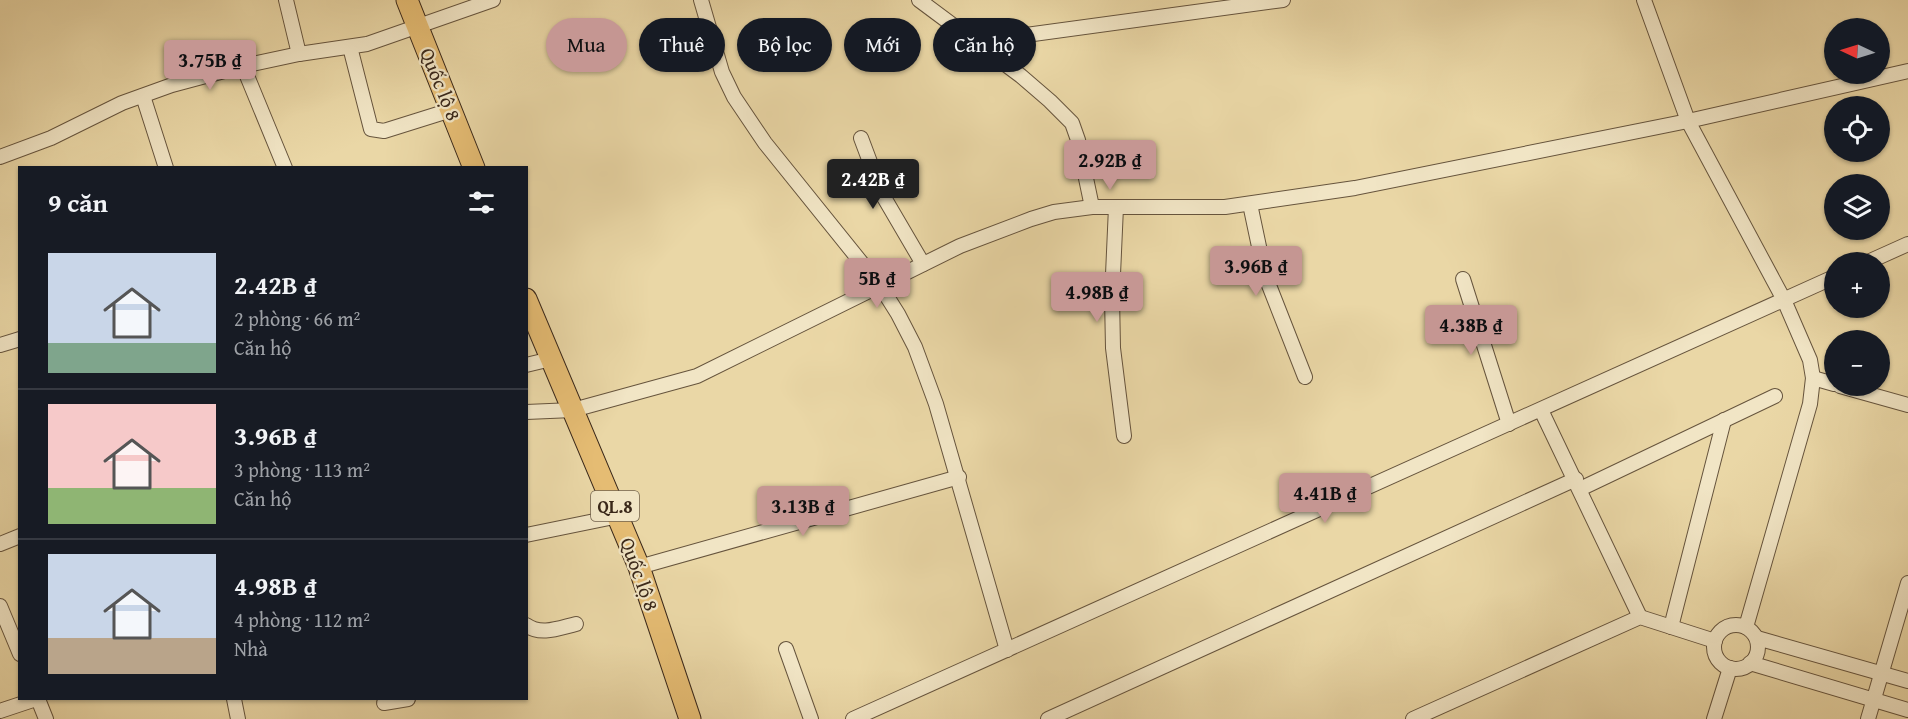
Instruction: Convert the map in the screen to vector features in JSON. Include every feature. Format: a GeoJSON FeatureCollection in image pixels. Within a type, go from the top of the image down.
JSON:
{"type":"FeatureCollection","features":[{"type":"Feature","properties":{"kind":"highway","name":"Quốc lộ 8"},"geometry":{"type":"LineString","coordinates":[[407,0],[473,166]]}},
{"type":"Feature","properties":{"kind":"highway","name":"Quốc lộ 8"},"geometry":{"type":"LineString","coordinates":[[528,304],[639,567],[690,719]]}},
{"type":"Feature","properties":{"kind":"street"},"geometry":{"type":"LineString","coordinates":[[286,0],[299,54]]}},
{"type":"Feature","properties":{"kind":"street"},"geometry":{"type":"LineString","coordinates":[[0,157],[51,138],[100,112],[143,96],[243,66],[374,42],[493,0]]}},
{"type":"Feature","properties":{"kind":"street"},"geometry":{"type":"LineString","coordinates":[[701,0],[722,72],[734,97],[754,129],[881,287],[915,347],[959,477],[1007,650]]}},
{"type":"Feature","properties":{"kind":"street"},"geometry":{"type":"LineString","coordinates":[[919,0],[943,18]]}},
{"type":"Feature","properties":{"kind":"street"},"geometry":{"type":"LineString","coordinates":[[1036,34],[1283,0]]}},
{"type":"Feature","properties":{"kind":"street"},"geometry":{"type":"LineString","coordinates":[[1644,0],[1688,121],[1784,300],[1810,360],[1813,378],[1810,404],[1746,627]]}},
{"type":"Feature","properties":{"kind":"street"},"geometry":{"type":"LineString","coordinates":[[350,47],[371,129],[384,131],[451,110]]}},
{"type":"Feature","properties":{"kind":"street"},"geometry":{"type":"LineString","coordinates":[[243,66],[284,166]]}},
{"type":"Feature","properties":{"kind":"street"},"geometry":{"type":"LineString","coordinates":[[528,412],[573,410],[697,376],[960,246],[1054,212],[1092,207],[1203,208],[1250,204],[1355,188],[1688,121],[1908,71]]}},
{"type":"Feature","properties":{"kind":"street"},"geometry":{"type":"LineString","coordinates":[[1016,72],[1072,123],[1078,140],[1092,207]]}},
{"type":"Feature","properties":{"kind":"street"},"geometry":{"type":"LineString","coordinates":[[143,96],[165,166]]}},
{"type":"Feature","properties":{"kind":"street"},"geometry":{"type":"LineString","coordinates":[[861,138],[882,194],[923,264]]}},
{"type":"Feature","properties":{"kind":"street"},"geometry":{"type":"LineString","coordinates":[[1250,204],[1269,286],[1305,377]]}},
{"type":"Feature","properties":{"kind":"street"},"geometry":{"type":"LineString","coordinates":[[1116,207],[1112,297],[1113,348],[1124,436]]}},
{"type":"Feature","properties":{"kind":"street"},"geometry":{"type":"LineString","coordinates":[[1890,252],[1908,244]]}},
{"type":"Feature","properties":{"kind":"street"},"geometry":{"type":"LineString","coordinates":[[1463,279],[1509,424]]}},
{"type":"Feature","properties":{"kind":"street"},"geometry":{"type":"LineString","coordinates":[[853,719],[1824,282]]}},
{"type":"Feature","properties":{"kind":"street"},"geometry":{"type":"LineString","coordinates":[[0,345],[18,340]]}},
{"type":"Feature","properties":{"kind":"street"},"geometry":{"type":"LineString","coordinates":[[528,364],[550,359]]}},
{"type":"Feature","properties":{"kind":"street"},"geometry":{"type":"LineString","coordinates":[[1813,378],[1824,381]]}},
{"type":"Feature","properties":{"kind":"street"},"geometry":{"type":"LineString","coordinates":[[1048,719],[1775,396]]}},
{"type":"Feature","properties":{"kind":"street"},"geometry":{"type":"LineString","coordinates":[[1876,396],[1908,405]]}},
{"type":"Feature","properties":{"kind":"street"},"geometry":{"type":"LineString","coordinates":[[1541,410],[1640,617]]}},
{"type":"Feature","properties":{"kind":"street"},"geometry":{"type":"LineString","coordinates":[[1671,627],[1724,420]]}},
{"type":"Feature","properties":{"kind":"street"},"geometry":{"type":"LineString","coordinates":[[639,567],[959,477]]}},
{"type":"Feature","properties":{"kind":"street"},"geometry":{"type":"LineString","coordinates":[[528,535],[619,516]]}},
{"type":"Feature","properties":{"kind":"street"},"geometry":{"type":"LineString","coordinates":[[0,544],[18,537]]}},
{"type":"Feature","properties":{"kind":"street"},"geometry":{"type":"LineString","coordinates":[[1868,719],[1906,601],[1908,583]]}},
{"type":"Feature","properties":{"kind":"street"},"geometry":{"type":"LineString","coordinates":[[0,606],[18,649]]}},
{"type":"Feature","properties":{"kind":"street"},"geometry":{"type":"LineString","coordinates":[[1413,719],[1640,617],[1715,640]]}},
{"type":"Feature","properties":{"kind":"street"},"geometry":{"type":"LineString","coordinates":[[528,626],[544,631],[576,624]]}},
{"type":"Feature","properties":{"kind":"street"},"geometry":{"type":"LineString","coordinates":[[1757,638],[1757,653],[1750,663],[1737,669],[1730,668],[1719,660],[1714,648],[1715,640],[1722,629],[1735,624],[1746,627],[1757,638],[1908,681]]}},
{"type":"Feature","properties":{"kind":"street"},"geometry":{"type":"LineString","coordinates":[[786,649],[811,719]]}},
{"type":"Feature","properties":{"kind":"street"},"geometry":{"type":"LineString","coordinates":[[1750,663],[1908,710]]}},
{"type":"Feature","properties":{"kind":"street"},"geometry":{"type":"LineString","coordinates":[[1714,719],[1730,668]]}},
{"type":"Feature","properties":{"kind":"street"},"geometry":{"type":"LineString","coordinates":[[0,711],[34,700]]}},
{"type":"Feature","properties":{"kind":"street"},"geometry":{"type":"LineString","coordinates":[[37,700],[46,719]]}},
{"type":"Feature","properties":{"kind":"street"},"geometry":{"type":"LineString","coordinates":[[234,700],[238,719]]}},
{"type":"Feature","properties":{"kind":"street"},"geometry":{"type":"LineString","coordinates":[[384,704],[403,700]]}},
{"type":"Feature","properties":{"kind":"street"},"geometry":{"type":"LineString","coordinates":[[885,705],[889,719]]}}]}
